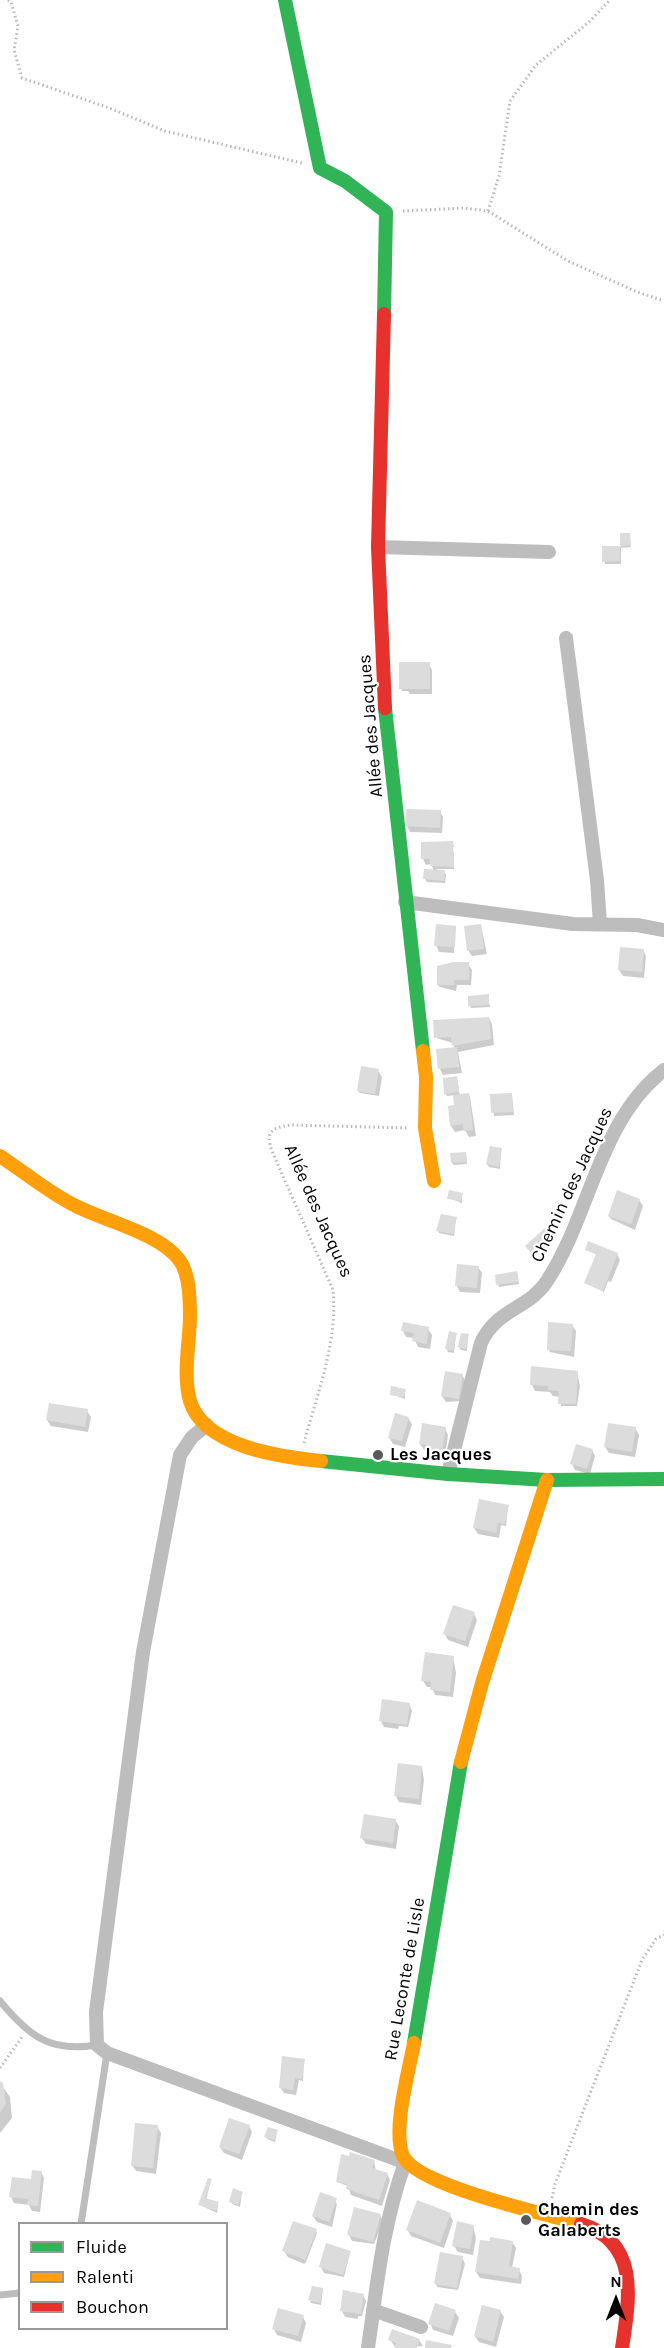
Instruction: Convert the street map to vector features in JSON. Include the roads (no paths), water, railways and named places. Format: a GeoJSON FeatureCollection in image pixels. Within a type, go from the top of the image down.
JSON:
{"type":"FeatureCollection","features":[{"type":"Feature","properties":{"kind":"main road","name":"Allée des Jacques"},"geometry":{"type":"LineString","coordinates":[[285,0],[320,168],[345,181],[386,212],[378,547],[384,694],[426,1077],[425,1128],[434,1181]]}},
{"type":"Feature","properties":{"kind":"main road"},"geometry":{"type":"LineString","coordinates":[[0,1156],[72,1204],[168,1247],[182,1263],[190,1301],[188,1381],[190,1401],[197,1415],[222,1437],[248,1448],[299,1459],[448,1474],[546,1480],[664,1479]]}},
{"type":"Feature","properties":{"kind":"main road","name":"Rue Leconte de Lisle"},"geometry":{"type":"LineString","coordinates":[[407,2164],[399,2134],[458,1773],[482,1683],[546,1480]]}},
{"type":"Feature","properties":{"kind":"main road"},"geometry":{"type":"LineString","coordinates":[[407,2164],[437,2182],[585,2225],[607,2237],[622,2253],[629,2294],[622,2348]]}},
{"type":"Feature","properties":{"kind":"street"},"geometry":{"type":"LineString","coordinates":[[378,547],[549,552]]}},
{"type":"Feature","properties":{"kind":"street"},"geometry":{"type":"LineString","coordinates":[[566,638],[597,880],[600,924]]}},
{"type":"Feature","properties":{"kind":"street"},"geometry":{"type":"LineString","coordinates":[[405,902],[573,924],[637,925],[664,930]]}},
{"type":"Feature","properties":{"kind":"street","name":"Chemin des Jacques"},"geometry":{"type":"LineString","coordinates":[[448,1474],[481,1343],[488,1328],[546,1284],[619,1122],[645,1084],[664,1070]]}},
{"type":"Feature","properties":{"kind":"street"},"geometry":{"type":"LineString","coordinates":[[207,1425],[192,1437],[180,1455],[143,1652],[96,2012],[102,2049],[407,2164],[393,2196],[380,2256],[368,2348]]}},
{"type":"Feature","properties":{"kind":"street"},"geometry":{"type":"LineString","coordinates":[[373,2310],[421,2327]]}},
{"type":"Feature","properties":{"kind":"lane"},"geometry":{"type":"LineString","coordinates":[[0,2001],[27,2031],[56,2047],[102,2049],[81,2222]]}},
{"type":"Feature","properties":{"kind":"lane"},"geometry":{"type":"LineString","coordinates":[[0,2295],[18,2293]]}},
{"type":"Feature","properties":{"kind":"place","name":"Les Jacques"},"geometry":{"type":"Point","coordinates":[378,1455]}},
{"type":"Feature","properties":{"kind":"place","name":"Chemin des Galaberts"},"geometry":{"type":"Point","coordinates":[526,2220]}}]}
